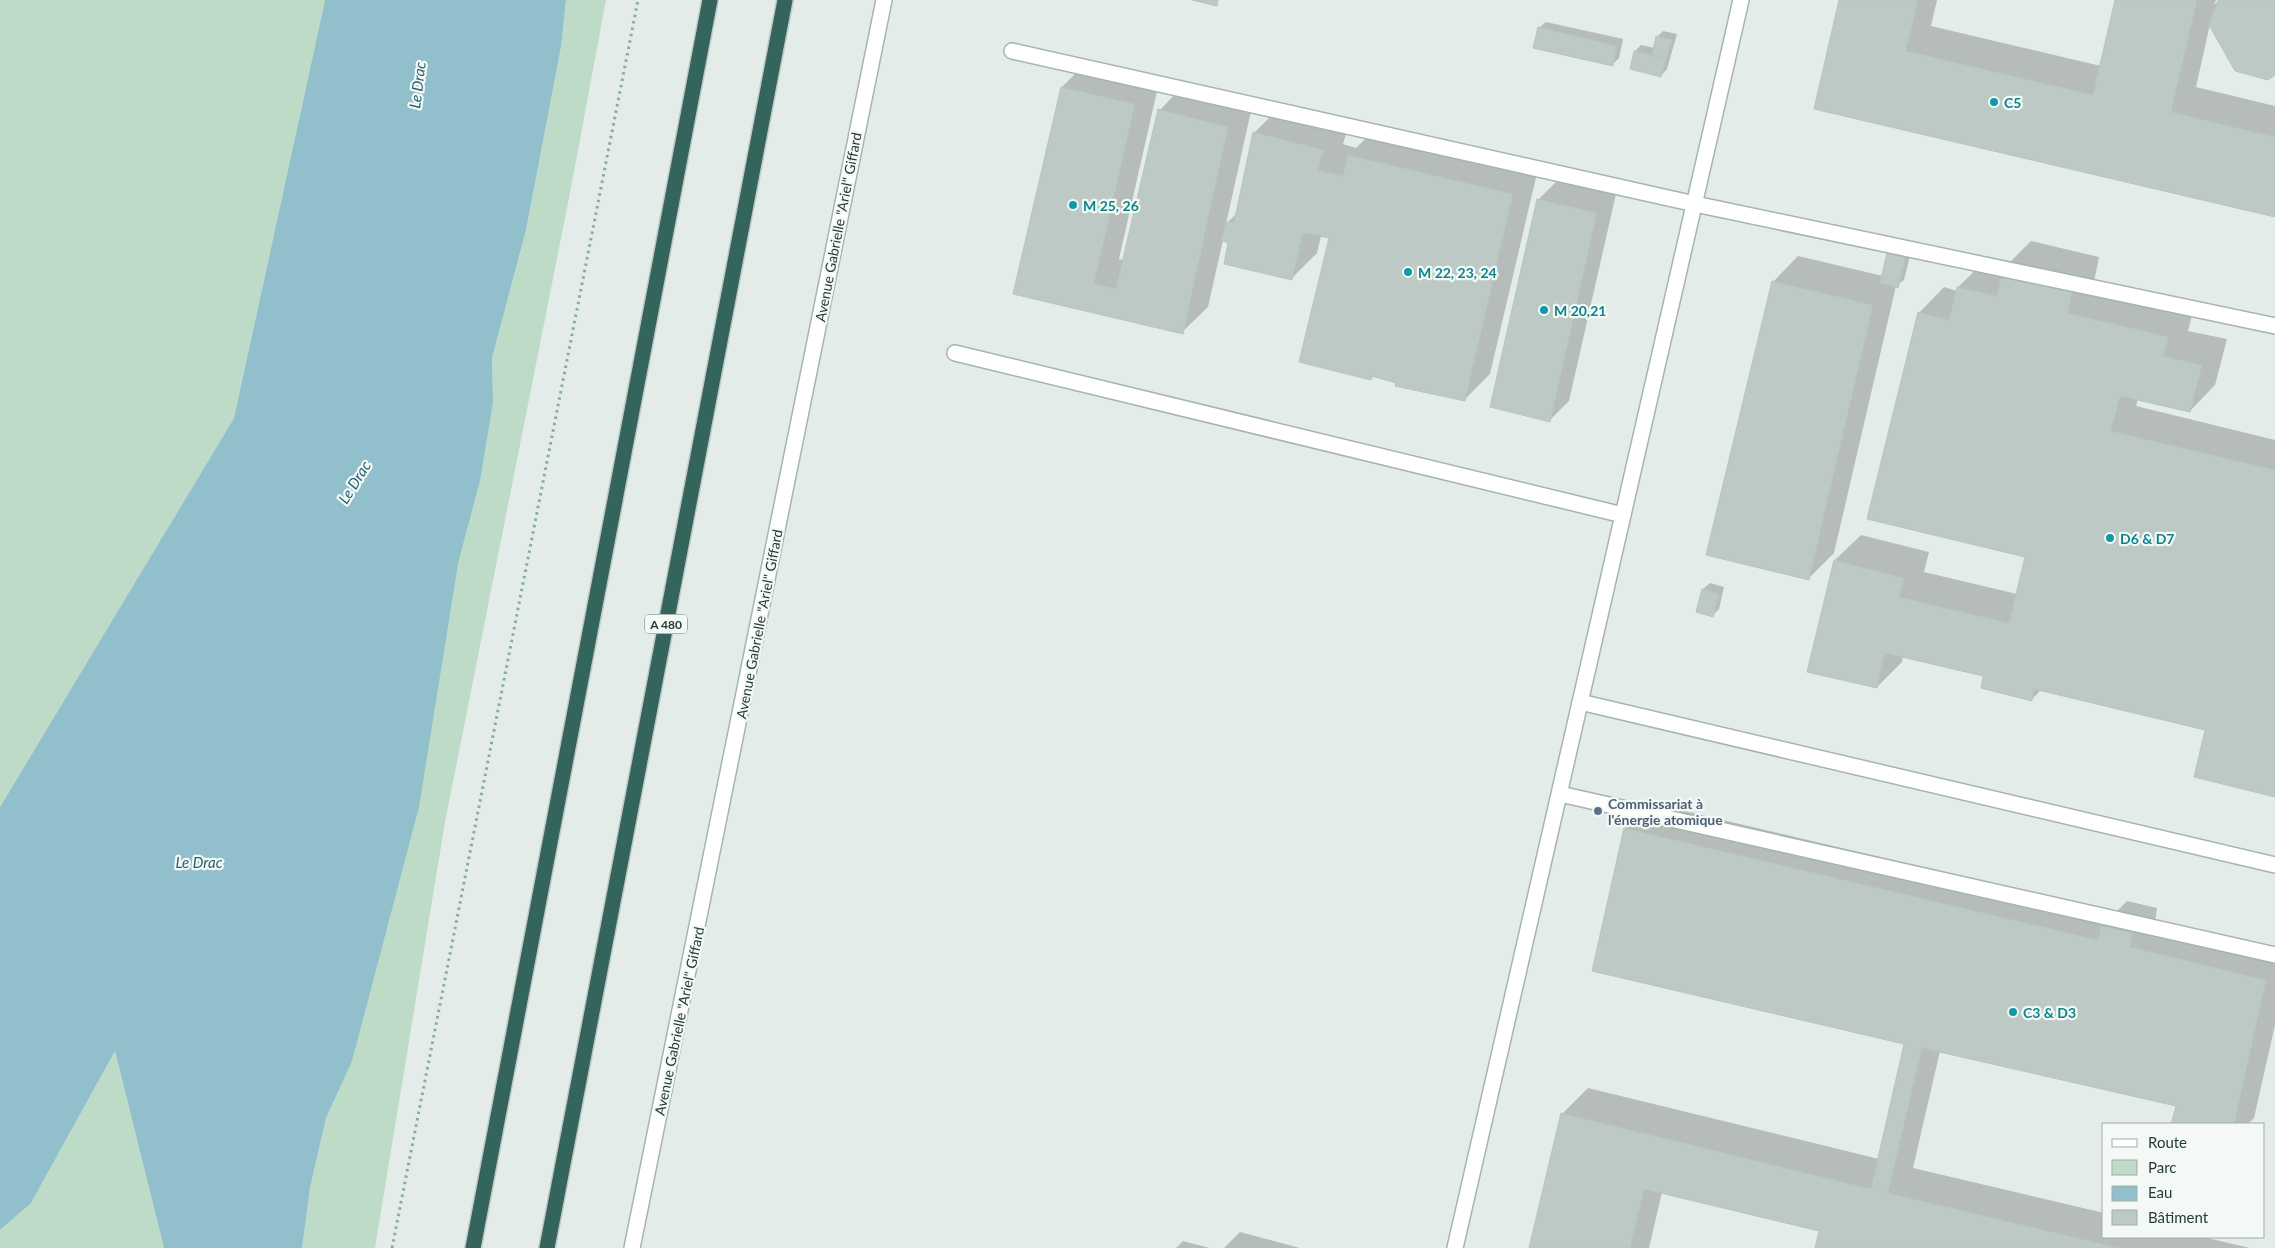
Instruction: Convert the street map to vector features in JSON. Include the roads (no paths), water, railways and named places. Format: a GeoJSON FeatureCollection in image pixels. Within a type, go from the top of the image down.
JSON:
{"type":"FeatureCollection","features":[{"type":"Feature","properties":{"kind":"highway"},"geometry":{"type":"LineString","coordinates":[[473,1248],[710,0]]}},
{"type":"Feature","properties":{"kind":"highway","name":"A 480"},"geometry":{"type":"LineString","coordinates":[[547,1248],[785,0]]}},
{"type":"Feature","properties":{"kind":"street","name":"Avenue Gabrielle \"Ariel\" Giffard"},"geometry":{"type":"LineString","coordinates":[[632,1248],[884,0]]}},
{"type":"Feature","properties":{"kind":"street"},"geometry":{"type":"LineString","coordinates":[[1454,1248],[1742,0]]}},
{"type":"Feature","properties":{"kind":"street"},"geometry":{"type":"LineString","coordinates":[[1012,51],[1695,204],[2275,326]]}},
{"type":"Feature","properties":{"kind":"street"},"geometry":{"type":"LineString","coordinates":[[955,353],[1624,516]]}},
{"type":"Feature","properties":{"kind":"street"},"geometry":{"type":"LineString","coordinates":[[1580,702],[2275,864]]}},
{"type":"Feature","properties":{"kind":"street"},"geometry":{"type":"LineString","coordinates":[[1560,794],[2275,955]]}},
{"type":"Feature","properties":{"kind":"water","name":"Le Drac"},"geometry":{"type":"Polygon","coordinates":[[[325,0],[566,0],[561,47],[526,230],[492,358],[493,403],[480,481],[458,564],[419,807],[352,1061],[326,1118],[310,1188],[302,1248],[164,1248],[115,1051],[31,1203],[0,1230],[0,807],[234,418],[325,0]]]}},
{"type":"Feature","properties":{"kind":"place","name":"C5"},"geometry":{"type":"Point","coordinates":[1994,102]}},
{"type":"Feature","properties":{"kind":"place","name":"M 25, 26"},"geometry":{"type":"Point","coordinates":[1073,205]}},
{"type":"Feature","properties":{"kind":"place","name":"M 22, 23, 24"},"geometry":{"type":"Point","coordinates":[1408,272]}},
{"type":"Feature","properties":{"kind":"place","name":"M 20,21"},"geometry":{"type":"Point","coordinates":[1544,310]}},
{"type":"Feature","properties":{"kind":"place","name":"D6 & D7"},"geometry":{"type":"Point","coordinates":[2110,538]}},
{"type":"Feature","properties":{"kind":"place","name":"Commissariat à l'énergie atomique"},"geometry":{"type":"Point","coordinates":[1598,811]}},
{"type":"Feature","properties":{"kind":"place","name":"C3 & D3"},"geometry":{"type":"Point","coordinates":[2013,1012]}}]}
